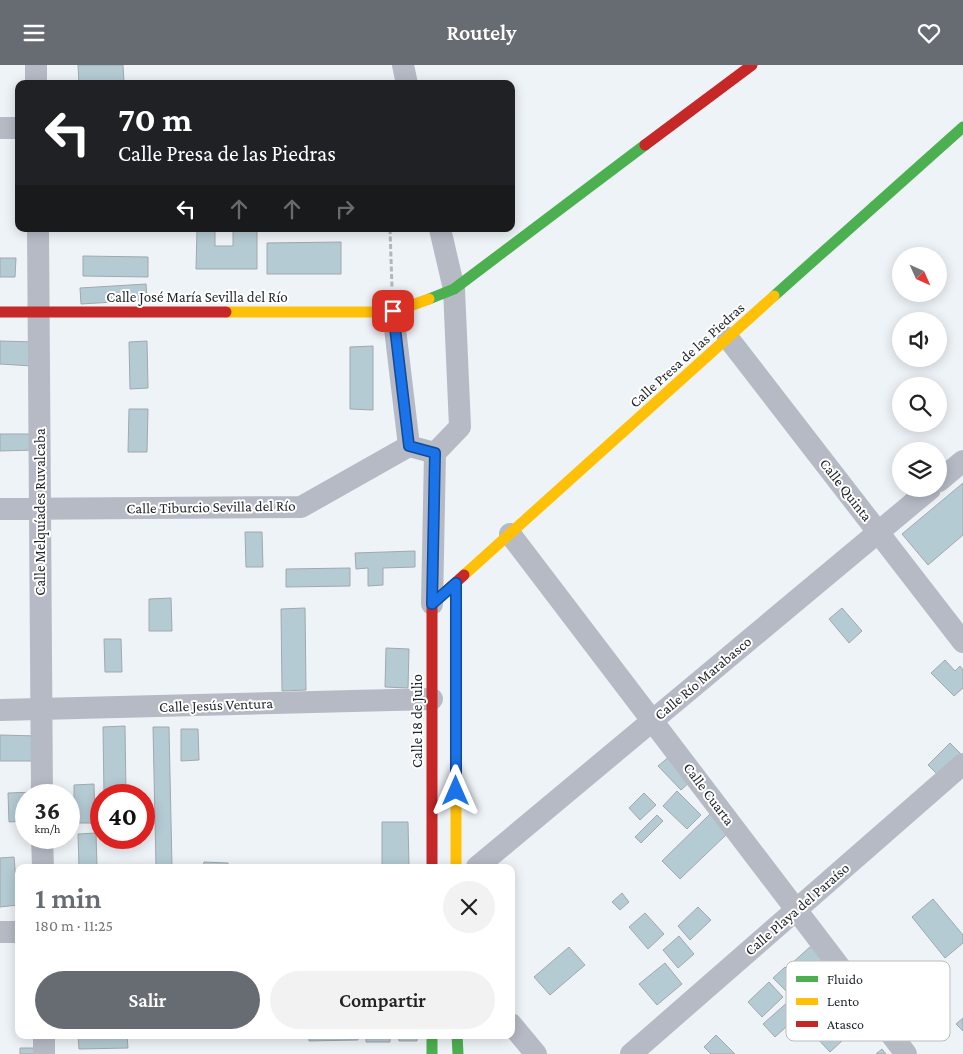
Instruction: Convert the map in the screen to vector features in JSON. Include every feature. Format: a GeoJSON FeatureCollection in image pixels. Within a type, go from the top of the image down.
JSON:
{"type":"FeatureCollection","features":[{"type":"Feature","properties":{"kind":"street"},"geometry":{"type":"LineString","coordinates":[[36,65],[36,80]]}},
{"type":"Feature","properties":{"kind":"street"},"geometry":{"type":"LineString","coordinates":[[403,65],[406,80]]}},
{"type":"Feature","properties":{"kind":"street","name":"Calle José María Sevilla del Río"},"geometry":{"type":"LineString","coordinates":[[0,312],[393,311],[454,289],[752,65]]}},
{"type":"Feature","properties":{"kind":"street","name":"Calle Presa de las Piedras"},"geometry":{"type":"LineString","coordinates":[[432,604],[963,127]]}},
{"type":"Feature","properties":{"kind":"street"},"geometry":{"type":"LineString","coordinates":[[0,128],[15,128]]}},
{"type":"Feature","properties":{"kind":"street","name":"Calle Melquíades Ruvalcaba"},"geometry":{"type":"LineString","coordinates":[[38,232],[42,784]]}},
{"type":"Feature","properties":{"kind":"street"},"geometry":{"type":"LineString","coordinates":[[432,604],[435,453],[460,427],[454,289],[441,232]]}},
{"type":"Feature","properties":{"kind":"street"},"geometry":{"type":"LineString","coordinates":[[393,311],[409,446],[435,453]]}},
{"type":"Feature","properties":{"kind":"street","name":"Calle Quinta"},"geometry":{"type":"LineString","coordinates":[[728,338],[963,642]]}},
{"type":"Feature","properties":{"kind":"street","name":"Calle Tiburcio Sevilla del Río"},"geometry":{"type":"LineString","coordinates":[[0,509],[301,507],[409,446]]}},
{"type":"Feature","properties":{"kind":"street"},"geometry":{"type":"LineString","coordinates":[[947,474],[963,461]]}},
{"type":"Feature","properties":{"kind":"street","name":"Calle Río Marabasco"},"geometry":{"type":"LineString","coordinates":[[480,864],[920,497]]}},
{"type":"Feature","properties":{"kind":"street","name":"Calle Cuarta"},"geometry":{"type":"LineString","coordinates":[[510,534],[836,961]]}},
{"type":"Feature","properties":{"kind":"street"},"geometry":{"type":"LineString","coordinates":[[456,583],[456,864]]}},
{"type":"Feature","properties":{"kind":"street","name":"Calle 18 de Julio"},"geometry":{"type":"LineString","coordinates":[[432,604],[432,864]]}},
{"type":"Feature","properties":{"kind":"street","name":"Calle Jesús Ventura"},"geometry":{"type":"LineString","coordinates":[[0,710],[432,699]]}},
{"type":"Feature","properties":{"kind":"street","name":"Calle Playa del Paraíso"},"geometry":{"type":"LineString","coordinates":[[631,1054],[963,764]]}},
{"type":"Feature","properties":{"kind":"street"},"geometry":{"type":"LineString","coordinates":[[42,849],[43,864]]}},
{"type":"Feature","properties":{"kind":"street"},"geometry":{"type":"LineString","coordinates":[[0,932],[15,932]]}},
{"type":"Feature","properties":{"kind":"street"},"geometry":{"type":"LineString","coordinates":[[515,1028],[536,1054]]}},
{"type":"Feature","properties":{"kind":"street"},"geometry":{"type":"LineString","coordinates":[[44,1039],[44,1054]]}},
{"type":"Feature","properties":{"kind":"street"},"geometry":{"type":"LineString","coordinates":[[432,1039],[432,1054]]}},
{"type":"Feature","properties":{"kind":"street"},"geometry":{"type":"LineString","coordinates":[[457,1039],[458,1054]]}},
{"type":"Feature","properties":{"kind":"street","name":"Calle Cuarta"},"geometry":{"type":"LineString","coordinates":[[896,1041],[906,1054]]}},
{"type":"Feature","properties":{"kind":"path"},"geometry":{"type":"LineString","coordinates":[[390,232],[393,311]]}},
{"type":"Feature","properties":{"kind":"building"},"geometry":{"type":"Polygon","coordinates":[[[78,65],[123,65],[124,80],[79,80],[78,65]]]}},
{"type":"Feature","properties":{"kind":"building"},"geometry":{"type":"Polygon","coordinates":[[[197,232],[215,232],[215,246],[233,246],[233,232],[257,232],[257,269],[196,269],[197,232]]]}},
{"type":"Feature","properties":{"kind":"building"},"geometry":{"type":"Polygon","coordinates":[[[341,242],[341,274],[267,274],[267,243],[341,242]]]}},
{"type":"Feature","properties":{"kind":"building"},"geometry":{"type":"Polygon","coordinates":[[[83,256],[148,257],[148,277],[83,276],[83,256]]]}},
{"type":"Feature","properties":{"kind":"building"},"geometry":{"type":"Polygon","coordinates":[[[0,258],[16,258],[15,277],[0,277],[0,258]]]}},
{"type":"Feature","properties":{"kind":"building"},"geometry":{"type":"Polygon","coordinates":[[[146,284],[147,300],[81,304],[80,288],[146,284]]]}},
{"type":"Feature","properties":{"kind":"building"},"geometry":{"type":"Polygon","coordinates":[[[0,341],[34,342],[32,366],[0,364],[0,341]]]}},
{"type":"Feature","properties":{"kind":"building"},"geometry":{"type":"Polygon","coordinates":[[[147,341],[148,388],[130,389],[129,342],[147,341]]]}},
{"type":"Feature","properties":{"kind":"building"},"geometry":{"type":"Polygon","coordinates":[[[373,346],[373,410],[350,409],[350,347],[373,346]]]}},
{"type":"Feature","properties":{"kind":"building"},"geometry":{"type":"Polygon","coordinates":[[[129,409],[148,409],[147,452],[128,452],[129,409]]]}},
{"type":"Feature","properties":{"kind":"building"},"geometry":{"type":"Polygon","coordinates":[[[0,434],[35,434],[36,450],[0,451],[0,434]]]}},
{"type":"Feature","properties":{"kind":"building"},"geometry":{"type":"Polygon","coordinates":[[[963,483],[963,535],[928,565],[902,534],[963,483]]]}},
{"type":"Feature","properties":{"kind":"building"},"geometry":{"type":"Polygon","coordinates":[[[245,532],[262,532],[263,567],[246,567],[245,532]]]}},
{"type":"Feature","properties":{"kind":"building"},"geometry":{"type":"Polygon","coordinates":[[[415,551],[415,567],[383,568],[383,585],[368,586],[368,568],[356,569],[355,553],[415,551]]]}},
{"type":"Feature","properties":{"kind":"building"},"geometry":{"type":"Polygon","coordinates":[[[350,568],[350,586],[286,587],[286,569],[350,568]]]}},
{"type":"Feature","properties":{"kind":"building"},"geometry":{"type":"Polygon","coordinates":[[[171,598],[172,631],[149,631],[149,599],[171,598]]]}},
{"type":"Feature","properties":{"kind":"building"},"geometry":{"type":"Polygon","coordinates":[[[305,608],[306,690],[282,691],[281,609],[305,608]]]}},
{"type":"Feature","properties":{"kind":"building"},"geometry":{"type":"Polygon","coordinates":[[[842,608],[862,631],[849,643],[829,619],[842,608]]]}},
{"type":"Feature","properties":{"kind":"building"},"geometry":{"type":"Polygon","coordinates":[[[104,639],[121,639],[122,672],[105,672],[104,639]]]}},
{"type":"Feature","properties":{"kind":"building"},"geometry":{"type":"Polygon","coordinates":[[[386,648],[409,649],[408,688],[385,687],[386,648]]]}},
{"type":"Feature","properties":{"kind":"building"},"geometry":{"type":"Polygon","coordinates":[[[945,660],[955,671],[960,666],[963,670],[963,688],[954,696],[931,673],[945,660]]]}},
{"type":"Feature","properties":{"kind":"building"},"geometry":{"type":"Polygon","coordinates":[[[125,726],[126,784],[104,784],[103,727],[125,726]]]}},
{"type":"Feature","properties":{"kind":"building"},"geometry":{"type":"Polygon","coordinates":[[[153,727],[169,727],[172,864],[156,864],[153,727]]]}},
{"type":"Feature","properties":{"kind":"building"},"geometry":{"type":"Polygon","coordinates":[[[181,729],[198,729],[199,760],[181,761],[181,729]]]}},
{"type":"Feature","properties":{"kind":"building"},"geometry":{"type":"Polygon","coordinates":[[[0,735],[38,736],[37,761],[0,761],[0,735]]]}},
{"type":"Feature","properties":{"kind":"building"},"geometry":{"type":"Polygon","coordinates":[[[950,743],[963,756],[942,779],[928,765],[950,743]]]}},
{"type":"Feature","properties":{"kind":"building"},"geometry":{"type":"Polygon","coordinates":[[[670,756],[692,780],[681,790],[658,766],[670,756]]]}},
{"type":"Feature","properties":{"kind":"building"},"geometry":{"type":"Polygon","coordinates":[[[90,784],[90,823],[80,823],[80,785],[90,784]]]}},
{"type":"Feature","properties":{"kind":"building"},"geometry":{"type":"Polygon","coordinates":[[[677,791],[701,815],[687,829],[663,806],[677,791]]]}},
{"type":"Feature","properties":{"kind":"building"},"geometry":{"type":"Polygon","coordinates":[[[8,793],[15,793],[15,822],[9,822],[8,793]]]}},
{"type":"Feature","properties":{"kind":"building"},"geometry":{"type":"Polygon","coordinates":[[[644,793],[656,805],[640,820],[629,808],[644,793]]]}},
{"type":"Feature","properties":{"kind":"building"},"geometry":{"type":"Polygon","coordinates":[[[710,814],[728,833],[680,879],[662,861],[710,814]]]}},
{"type":"Feature","properties":{"kind":"building"},"geometry":{"type":"Polygon","coordinates":[[[657,815],[663,821],[641,843],[635,837],[657,815]]]}},
{"type":"Feature","properties":{"kind":"building"},"geometry":{"type":"Polygon","coordinates":[[[382,822],[408,822],[409,864],[382,864],[382,822]]]}},
{"type":"Feature","properties":{"kind":"building"},"geometry":{"type":"Polygon","coordinates":[[[90,833],[90,849],[96,849],[97,864],[79,864],[80,834],[90,833]]]}},
{"type":"Feature","properties":{"kind":"building"},"geometry":{"type":"Polygon","coordinates":[[[14,857],[15,905],[0,907],[0,858],[14,857]]]}},
{"type":"Feature","properties":{"kind":"building"},"geometry":{"type":"Polygon","coordinates":[[[204,862],[228,863],[228,864],[204,864],[204,862]]]}},
{"type":"Feature","properties":{"kind":"building"},"geometry":{"type":"Polygon","coordinates":[[[622,893],[629,902],[620,910],[612,902],[622,893]]]}},
{"type":"Feature","properties":{"kind":"building"},"geometry":{"type":"Polygon","coordinates":[[[933,899],[963,935],[963,943],[945,958],[912,917],[933,899]]]}},
{"type":"Feature","properties":{"kind":"building"},"geometry":{"type":"Polygon","coordinates":[[[698,907],[711,920],[690,940],[678,926],[698,907]]]}},
{"type":"Feature","properties":{"kind":"building"},"geometry":{"type":"Polygon","coordinates":[[[645,913],[664,934],[648,949],[629,927],[645,913]]]}},
{"type":"Feature","properties":{"kind":"building"},"geometry":{"type":"Polygon","coordinates":[[[679,936],[694,954],[678,968],[663,950],[679,936]]]}},
{"type":"Feature","properties":{"kind":"building"},"geometry":{"type":"Polygon","coordinates":[[[811,946],[825,960],[824,961],[794,961],[811,946]]]}},
{"type":"Feature","properties":{"kind":"building"},"geometry":{"type":"Polygon","coordinates":[[[569,947],[585,965],[550,995],[534,977],[569,947]]]}},
{"type":"Feature","properties":{"kind":"building"},"geometry":{"type":"Polygon","coordinates":[[[665,963],[682,984],[657,1005],[639,984],[665,963]]]}},
{"type":"Feature","properties":{"kind":"building"},"geometry":{"type":"Polygon","coordinates":[[[786,968],[786,991],[773,978],[786,968]]]}},
{"type":"Feature","properties":{"kind":"building"},"geometry":{"type":"Polygon","coordinates":[[[769,982],[783,997],[762,1017],[748,1002],[769,982]]]}},
{"type":"Feature","properties":{"kind":"building"},"geometry":{"type":"Polygon","coordinates":[[[786,1004],[786,1027],[775,1037],[763,1024],[786,1004]]]}},
{"type":"Feature","properties":{"kind":"building"},"geometry":{"type":"Polygon","coordinates":[[[963,1018],[963,1031],[956,1024],[963,1018]]]}},
{"type":"Feature","properties":{"kind":"building"},"geometry":{"type":"Polygon","coordinates":[[[716,1035],[735,1054],[711,1054],[704,1047],[716,1035]]]}},
{"type":"Feature","properties":{"kind":"building"},"geometry":{"type":"Polygon","coordinates":[[[78,1039],[127,1039],[128,1048],[79,1049],[78,1039]]]}},
{"type":"Feature","properties":{"kind":"building"},"geometry":{"type":"Polygon","coordinates":[[[309,1039],[358,1039],[358,1040],[309,1041],[309,1039]]]}},
{"type":"Feature","properties":{"kind":"building"},"geometry":{"type":"Polygon","coordinates":[[[366,1039],[390,1039],[390,1042],[366,1042],[366,1039]]]}},
{"type":"Feature","properties":{"kind":"building"},"geometry":{"type":"Polygon","coordinates":[[[399,1039],[417,1039],[417,1041],[399,1041],[399,1039]]]}},
{"type":"Feature","properties":{"kind":"building"},"geometry":{"type":"Polygon","coordinates":[[[820,1041],[842,1041],[830,1052],[820,1041]]]}},
{"type":"Feature","properties":{"kind":"building"},"geometry":{"type":"Polygon","coordinates":[[[20,1048],[42,1048],[42,1054],[20,1054],[20,1048]]]}},
{"type":"Feature","properties":{"kind":"building"},"geometry":{"type":"Polygon","coordinates":[[[882,1049],[886,1054],[876,1054],[882,1049]]]}},
{"type":"Feature","properties":{"kind":"traffic: fast"},"geometry":{"type":"LineString","coordinates":[[774,296],[963,127]]}},
{"type":"Feature","properties":{"kind":"traffic: fast"},"geometry":{"type":"LineString","coordinates":[[429,299],[454,289],[645,145]]}},
{"type":"Feature","properties":{"kind":"traffic: fast"},"geometry":{"type":"LineString","coordinates":[[432,1039],[432,1054]]}},
{"type":"Feature","properties":{"kind":"traffic: fast"},"geometry":{"type":"LineString","coordinates":[[457,1039],[458,1054]]}},
{"type":"Feature","properties":{"kind":"traffic: slow"},"geometry":{"type":"LineString","coordinates":[[464,575],[774,296]]}},
{"type":"Feature","properties":{"kind":"traffic: slow"},"geometry":{"type":"LineString","coordinates":[[226,312],[393,312],[429,299]]}},
{"type":"Feature","properties":{"kind":"traffic: slow"},"geometry":{"type":"LineString","coordinates":[[456,785],[456,864]]}},
{"type":"Feature","properties":{"kind":"traffic: jam"},"geometry":{"type":"LineString","coordinates":[[645,145],[752,65]]}},
{"type":"Feature","properties":{"kind":"traffic: jam"},"geometry":{"type":"LineString","coordinates":[[0,312],[226,312]]}},
{"type":"Feature","properties":{"kind":"traffic: jam"},"geometry":{"type":"LineString","coordinates":[[432,864],[432,604],[464,575]]}},
{"type":"Feature","properties":{"kind":"traffic: jam"},"geometry":{"type":"LineString","coordinates":[[456,583],[456,785]]}},
{"type":"Feature","properties":{"kind":"route"},"geometry":{"type":"LineString","coordinates":[[393,311],[409,446],[435,453],[432,604],[456,583],[456,791]]}}]}
